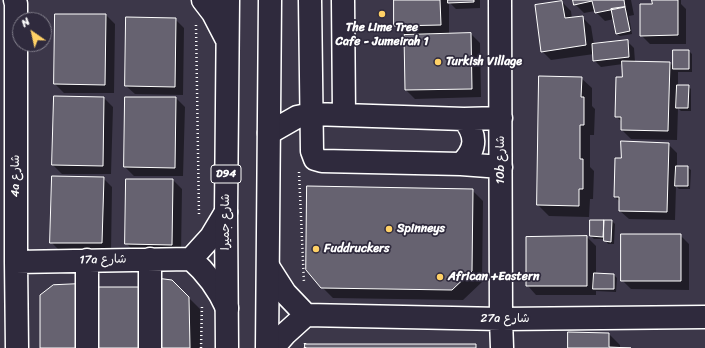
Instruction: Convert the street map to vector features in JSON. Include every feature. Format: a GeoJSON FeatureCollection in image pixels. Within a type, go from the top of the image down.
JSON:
{"type":"FeatureCollection","features":[{"type":"Feature","properties":{"kind":"street"},"geometry":{"type":"LineString","coordinates":[[203,0],[213,13],[227,39]]}},
{"type":"Feature","properties":{"kind":"street","name":"شارع جميرا"},"geometry":{"type":"LineString","coordinates":[[227,348],[226,212],[228,0]]}},
{"type":"Feature","properties":{"kind":"street"},"geometry":{"type":"LineString","coordinates":[[267,348],[269,268],[270,0]]}},
{"type":"Feature","properties":{"kind":"street"},"geometry":{"type":"LineString","coordinates":[[310,0],[312,152],[318,161],[501,166]]}},
{"type":"Feature","properties":{"kind":"street"},"geometry":{"type":"LineString","coordinates":[[343,0],[344,114]]}},
{"type":"Feature","properties":{"kind":"street","name":"10b شارع"},"geometry":{"type":"LineString","coordinates":[[500,0],[502,348]]}},
{"type":"Feature","properties":{"kind":"street","name":"4a شارع"},"geometry":{"type":"LineString","coordinates":[[17,1],[8,63],[16,262],[17,348]]}},
{"type":"Feature","properties":{"kind":"street"},"geometry":{"type":"LineString","coordinates":[[270,133],[297,117],[312,114],[464,119],[501,118]]}},
{"type":"Feature","properties":{"kind":"street"},"geometry":{"type":"LineString","coordinates":[[461,164],[468,157],[473,147],[473,137],[470,127],[464,119]]}},
{"type":"Feature","properties":{"kind":"street"},"geometry":{"type":"LineString","coordinates":[[226,212],[211,237],[191,258],[212,281],[227,308]]}},
{"type":"Feature","properties":{"kind":"street","name":"17a شارع"},"geometry":{"type":"LineString","coordinates":[[16,262],[191,258]]}},
{"type":"Feature","properties":{"kind":"street"},"geometry":{"type":"LineString","coordinates":[[150,259],[150,348]]}},
{"type":"Feature","properties":{"kind":"street"},"geometry":{"type":"LineString","coordinates":[[87,260],[87,348]]}},
{"type":"Feature","properties":{"kind":"street"},"geometry":{"type":"LineString","coordinates":[[269,268],[285,293],[306,314],[273,348]]}},
{"type":"Feature","properties":{"kind":"street","name":"27a شارع"},"geometry":{"type":"LineString","coordinates":[[306,314],[501,320],[705,317]]}},
{"type":"Feature","properties":{"kind":"path"},"geometry":{"type":"LineString","coordinates":[[196,23],[199,219]]}},
{"type":"Feature","properties":{"kind":"path"},"geometry":{"type":"LineString","coordinates":[[201,348],[202,302]]}},
{"type":"Feature","properties":{"kind":"building"},"geometry":{"type":"Polygon","coordinates":[[[394,0],[440,0],[441,25],[394,26],[394,0]]]}},
{"type":"Feature","properties":{"kind":"building"},"geometry":{"type":"Polygon","coordinates":[[[448,0],[474,0],[474,2],[448,3],[448,0]]]}},
{"type":"Feature","properties":{"kind":"building"},"geometry":{"type":"Polygon","coordinates":[[[573,0],[624,0],[625,7],[595,13],[592,1],[574,5],[573,0]]]}},
{"type":"Feature","properties":{"kind":"building"},"geometry":{"type":"Polygon","coordinates":[[[652,0],[678,0],[678,35],[640,36],[640,4],[652,4],[652,0]]]}},
{"type":"Feature","properties":{"kind":"building"},"geometry":{"type":"Polygon","coordinates":[[[562,1],[565,18],[583,16],[586,45],[541,52],[535,5],[562,1]]]}},
{"type":"Feature","properties":{"kind":"building"},"geometry":{"type":"Polygon","coordinates":[[[625,7],[630,31],[616,34],[611,9],[625,7]]]}},
{"type":"Feature","properties":{"kind":"building"},"geometry":{"type":"Polygon","coordinates":[[[55,14],[106,14],[105,85],[54,84],[55,14]]]}},
{"type":"Feature","properties":{"kind":"building"},"geometry":{"type":"Polygon","coordinates":[[[126,17],[176,18],[175,87],[125,86],[126,17]]]}},
{"type":"Feature","properties":{"kind":"building","name":"Turkish Village"},"geometry":{"type":"Polygon","coordinates":[[[471,33],[472,89],[405,90],[404,35],[471,33]]]}},
{"type":"Feature","properties":{"kind":"building"},"geometry":{"type":"Polygon","coordinates":[[[628,40],[629,57],[593,61],[592,44],[628,40]]]}},
{"type":"Feature","properties":{"kind":"building"},"geometry":{"type":"Polygon","coordinates":[[[673,50],[689,50],[689,69],[673,69],[673,50]]]}},
{"type":"Feature","properties":{"kind":"building"},"geometry":{"type":"Polygon","coordinates":[[[622,61],[670,62],[668,131],[621,130],[621,117],[615,117],[616,77],[622,77],[622,61]]]}},
{"type":"Feature","properties":{"kind":"building"},"geometry":{"type":"Polygon","coordinates":[[[539,76],[582,77],[581,97],[584,97],[584,125],[580,125],[580,159],[583,159],[583,189],[579,189],[579,206],[537,205],[539,76]]]}},
{"type":"Feature","properties":{"kind":"building"},"geometry":{"type":"Polygon","coordinates":[[[677,85],[689,85],[688,108],[676,108],[677,85]]]}},
{"type":"Feature","properties":{"kind":"building"},"geometry":{"type":"Polygon","coordinates":[[[54,96],[104,97],[103,166],[52,165],[54,96]]]}},
{"type":"Feature","properties":{"kind":"building"},"geometry":{"type":"Polygon","coordinates":[[[125,97],[176,97],[175,168],[124,167],[125,97]]]}},
{"type":"Feature","properties":{"kind":"building"},"geometry":{"type":"Polygon","coordinates":[[[621,141],[669,143],[667,212],[619,211],[619,197],[614,197],[615,158],[621,158],[621,141]]]}},
{"type":"Feature","properties":{"kind":"building"},"geometry":{"type":"Polygon","coordinates":[[[676,166],[688,166],[688,186],[675,186],[676,166]]]}},
{"type":"Feature","properties":{"kind":"building"},"geometry":{"type":"Polygon","coordinates":[[[52,176],[104,177],[102,243],[50,243],[52,176]]]}},
{"type":"Feature","properties":{"kind":"building"},"geometry":{"type":"Polygon","coordinates":[[[126,179],[173,179],[172,245],[125,244],[126,179]]]}},
{"type":"Feature","properties":{"kind":"building","name":"Spinneys"},"geometry":{"type":"Polygon","coordinates":[[[307,186],[473,189],[472,271],[452,290],[321,288],[306,270],[307,186]]]}},
{"type":"Feature","properties":{"kind":"building"},"geometry":{"type":"Polygon","coordinates":[[[590,220],[604,220],[603,237],[590,236],[590,220]]]}},
{"type":"Feature","properties":{"kind":"building"},"geometry":{"type":"Polygon","coordinates":[[[604,220],[612,220],[611,242],[604,241],[604,220]]]}},
{"type":"Feature","properties":{"kind":"building"},"geometry":{"type":"Polygon","coordinates":[[[621,234],[681,234],[681,281],[621,281],[621,234]]]}},
{"type":"Feature","properties":{"kind":"building"},"geometry":{"type":"Polygon","coordinates":[[[587,236],[587,286],[526,286],[526,237],[587,236]]]}},
{"type":"Feature","properties":{"kind":"building"},"geometry":{"type":"Polygon","coordinates":[[[594,273],[614,274],[614,289],[593,289],[594,273]]]}},
{"type":"Feature","properties":{"kind":"building"},"geometry":{"type":"Polygon","coordinates":[[[156,278],[172,280],[189,297],[190,348],[157,348],[156,278]]]}},
{"type":"Feature","properties":{"kind":"building"},"geometry":{"type":"Polygon","coordinates":[[[80,284],[81,348],[40,348],[40,295],[53,285],[80,284]]]}},
{"type":"Feature","properties":{"kind":"building"},"geometry":{"type":"Polygon","coordinates":[[[97,287],[140,287],[140,348],[98,348],[97,287]]]}},
{"type":"Feature","properties":{"kind":"building"},"geometry":{"type":"Polygon","coordinates":[[[568,332],[609,333],[609,347],[631,348],[568,348],[568,332]]]}},
{"type":"Feature","properties":{"kind":"building"},"geometry":{"type":"Polygon","coordinates":[[[305,344],[476,344],[476,348],[305,348],[305,344]]]}},
{"type":"Feature","properties":{"kind":"place","name":"The Lime Tree Cafe - Jumeirah 1"},"geometry":{"type":"Point","coordinates":[382,14]}},
{"type":"Feature","properties":{"kind":"place","name":"Turkish Village"},"geometry":{"type":"Point","coordinates":[438,62]}},
{"type":"Feature","properties":{"kind":"place","name":"Spinneys"},"geometry":{"type":"Point","coordinates":[389,229]}},
{"type":"Feature","properties":{"kind":"place","name":"Fuddruckers"},"geometry":{"type":"Point","coordinates":[316,249]}},
{"type":"Feature","properties":{"kind":"place","name":"African +Eastern"},"geometry":{"type":"Point","coordinates":[440,277]}}]}
